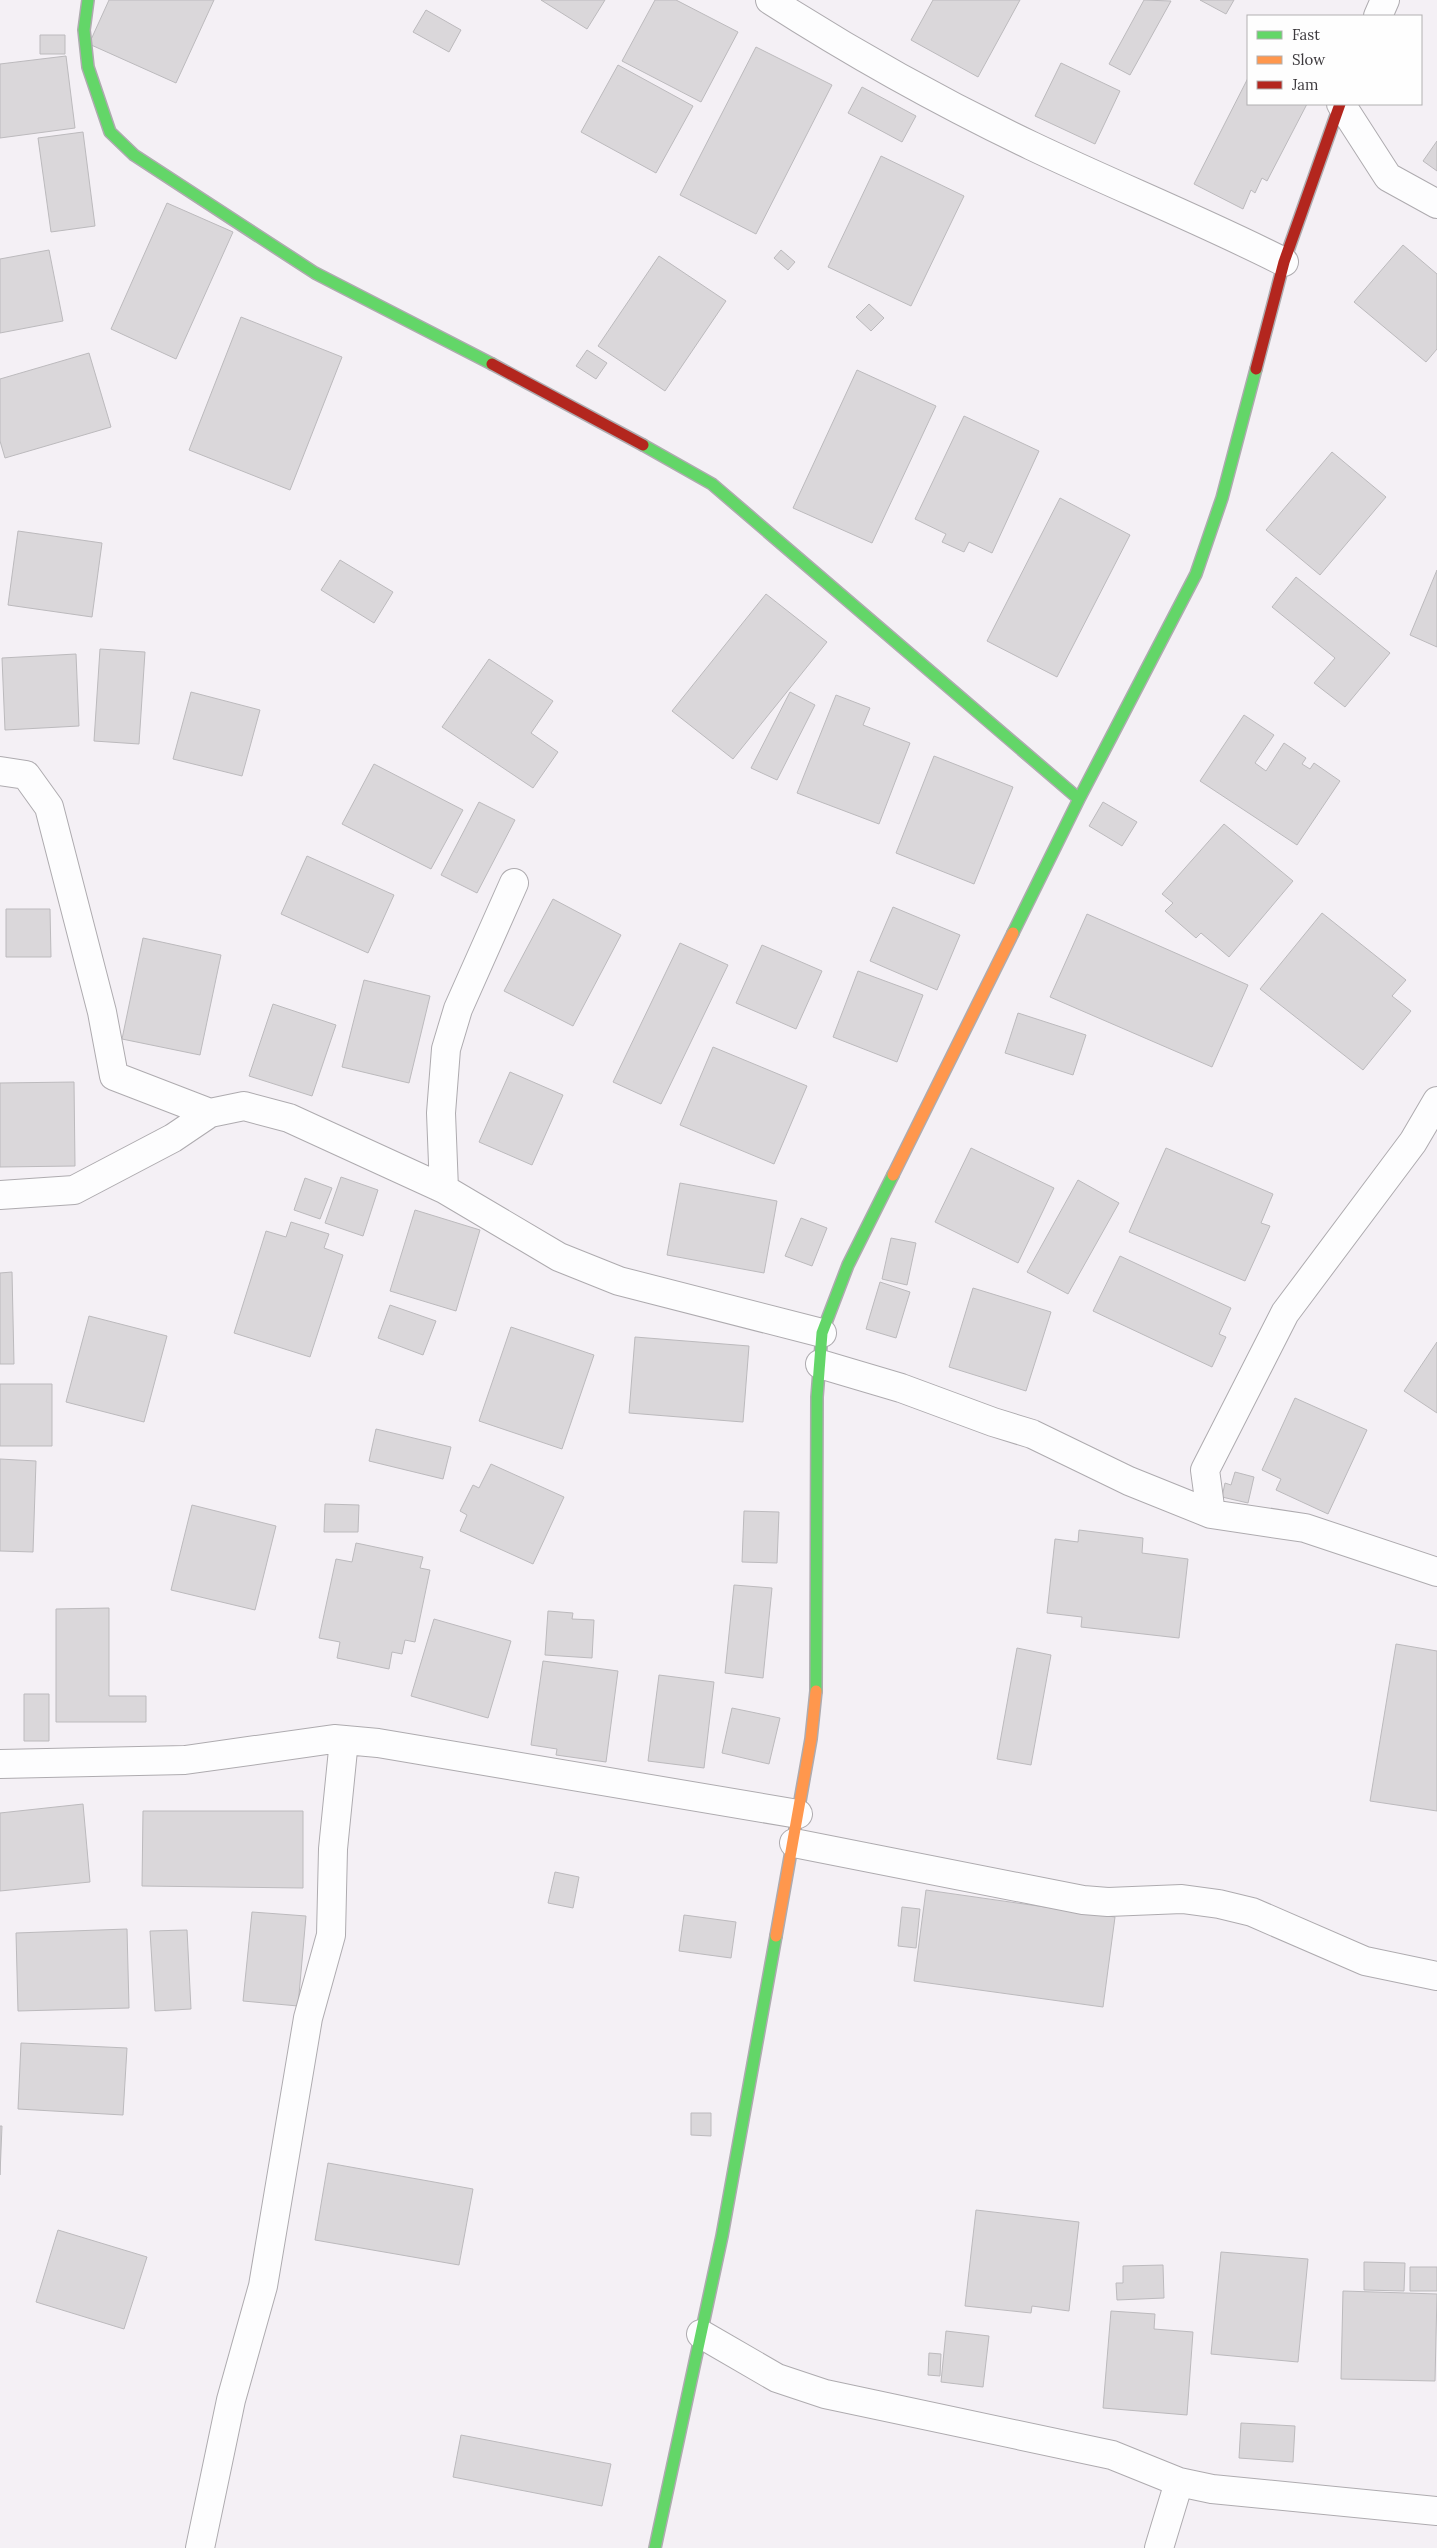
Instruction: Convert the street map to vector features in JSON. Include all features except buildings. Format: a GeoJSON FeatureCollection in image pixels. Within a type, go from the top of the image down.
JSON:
{"type":"FeatureCollection","features":[{"type":"Feature","properties":{"kind":"street"},"geometry":{"type":"LineString","coordinates":[[88,0],[84,30],[88,67],[110,132],[134,155],[315,273],[574,406],[712,484],[1078,799]]}},
{"type":"Feature","properties":{"kind":"street"},"geometry":{"type":"LineString","coordinates":[[770,0],[837,44],[1031,145],[1225,232],[1284,262]]}},
{"type":"Feature","properties":{"kind":"street"},"geometry":{"type":"LineString","coordinates":[[1378,15],[1385,0]]}},
{"type":"Feature","properties":{"kind":"street"},"geometry":{"type":"LineString","coordinates":[[655,2548],[722,2236],[794,1843],[817,1686],[817,1397],[822,1333],[848,1265],[1078,799],[1196,574],[1222,498],[1284,262],[1341,105]]}},
{"type":"Feature","properties":{"kind":"street"},"geometry":{"type":"LineString","coordinates":[[1342,105],[1388,176],[1437,204]]}},
{"type":"Feature","properties":{"kind":"street"},"geometry":{"type":"LineString","coordinates":[[0,771],[26,775],[50,807],[102,1012],[114,1076],[210,1113]]}},
{"type":"Feature","properties":{"kind":"street"},"geometry":{"type":"LineString","coordinates":[[444,1189],[441,1113],[446,1049],[458,1009],[514,883]]}},
{"type":"Feature","properties":{"kind":"street"},"geometry":{"type":"LineString","coordinates":[[1211,1514],[1205,1470],[1285,1313],[1413,1142],[1437,1101]]}},
{"type":"Feature","properties":{"kind":"street"},"geometry":{"type":"LineString","coordinates":[[0,1195],[74,1190],[173,1138],[210,1113],[244,1106],[289,1118],[444,1189],[559,1257],[619,1281],[822,1333]]}},
{"type":"Feature","properties":{"kind":"street"},"geometry":{"type":"LineString","coordinates":[[820,1364],[901,1388],[993,1422],[1032,1434],[1129,1480],[1211,1514],[1305,1528],[1437,1572]]}},
{"type":"Feature","properties":{"kind":"street"},"geometry":{"type":"LineString","coordinates":[[0,1764],[185,1760],[334,1739],[378,1743],[798,1814]]}},
{"type":"Feature","properties":{"kind":"street"},"geometry":{"type":"LineString","coordinates":[[200,2548],[231,2400],[263,2286],[308,2018],[331,1935],[333,1849],[344,1740]]}},
{"type":"Feature","properties":{"kind":"street"},"geometry":{"type":"LineString","coordinates":[[794,1843],[1084,1900],[1108,1902],[1182,1899],[1219,1904],[1252,1912],[1365,1960],[1437,1976]]}},
{"type":"Feature","properties":{"kind":"street"},"geometry":{"type":"LineString","coordinates":[[701,2334],[777,2378],[825,2394],[1112,2455],[1179,2482],[1212,2490],[1437,2511]]}},
{"type":"Feature","properties":{"kind":"street"},"geometry":{"type":"LineString","coordinates":[[1159,2548],[1179,2482]]}},
{"type":"Feature","properties":{"kind":"traffic: fast"},"geometry":{"type":"LineString","coordinates":[[88,0],[84,30],[88,67],[110,132],[134,155],[315,273],[492,364]]}},
{"type":"Feature","properties":{"kind":"traffic: fast"},"geometry":{"type":"LineString","coordinates":[[1013,933],[1079,799],[1196,574],[1222,498],[1256,369]]}},
{"type":"Feature","properties":{"kind":"traffic: fast"},"geometry":{"type":"LineString","coordinates":[[643,445],[712,484],[1079,799]]}},
{"type":"Feature","properties":{"kind":"traffic: fast"},"geometry":{"type":"LineString","coordinates":[[816,1691],[817,1397],[822,1333],[848,1265],[893,1175]]}},
{"type":"Feature","properties":{"kind":"traffic: fast"},"geometry":{"type":"LineString","coordinates":[[655,2548],[722,2236],[776,1936]]}},
{"type":"Feature","properties":{"kind":"traffic: slow"},"geometry":{"type":"LineString","coordinates":[[893,1175],[1013,933]]}},
{"type":"Feature","properties":{"kind":"traffic: slow"},"geometry":{"type":"LineString","coordinates":[[776,1936],[811,1739],[816,1691]]}},
{"type":"Feature","properties":{"kind":"traffic: jam"},"geometry":{"type":"LineString","coordinates":[[1256,369],[1284,262],[1340,105]]}},
{"type":"Feature","properties":{"kind":"traffic: jam"},"geometry":{"type":"LineString","coordinates":[[492,364],[643,445]]}}]}
